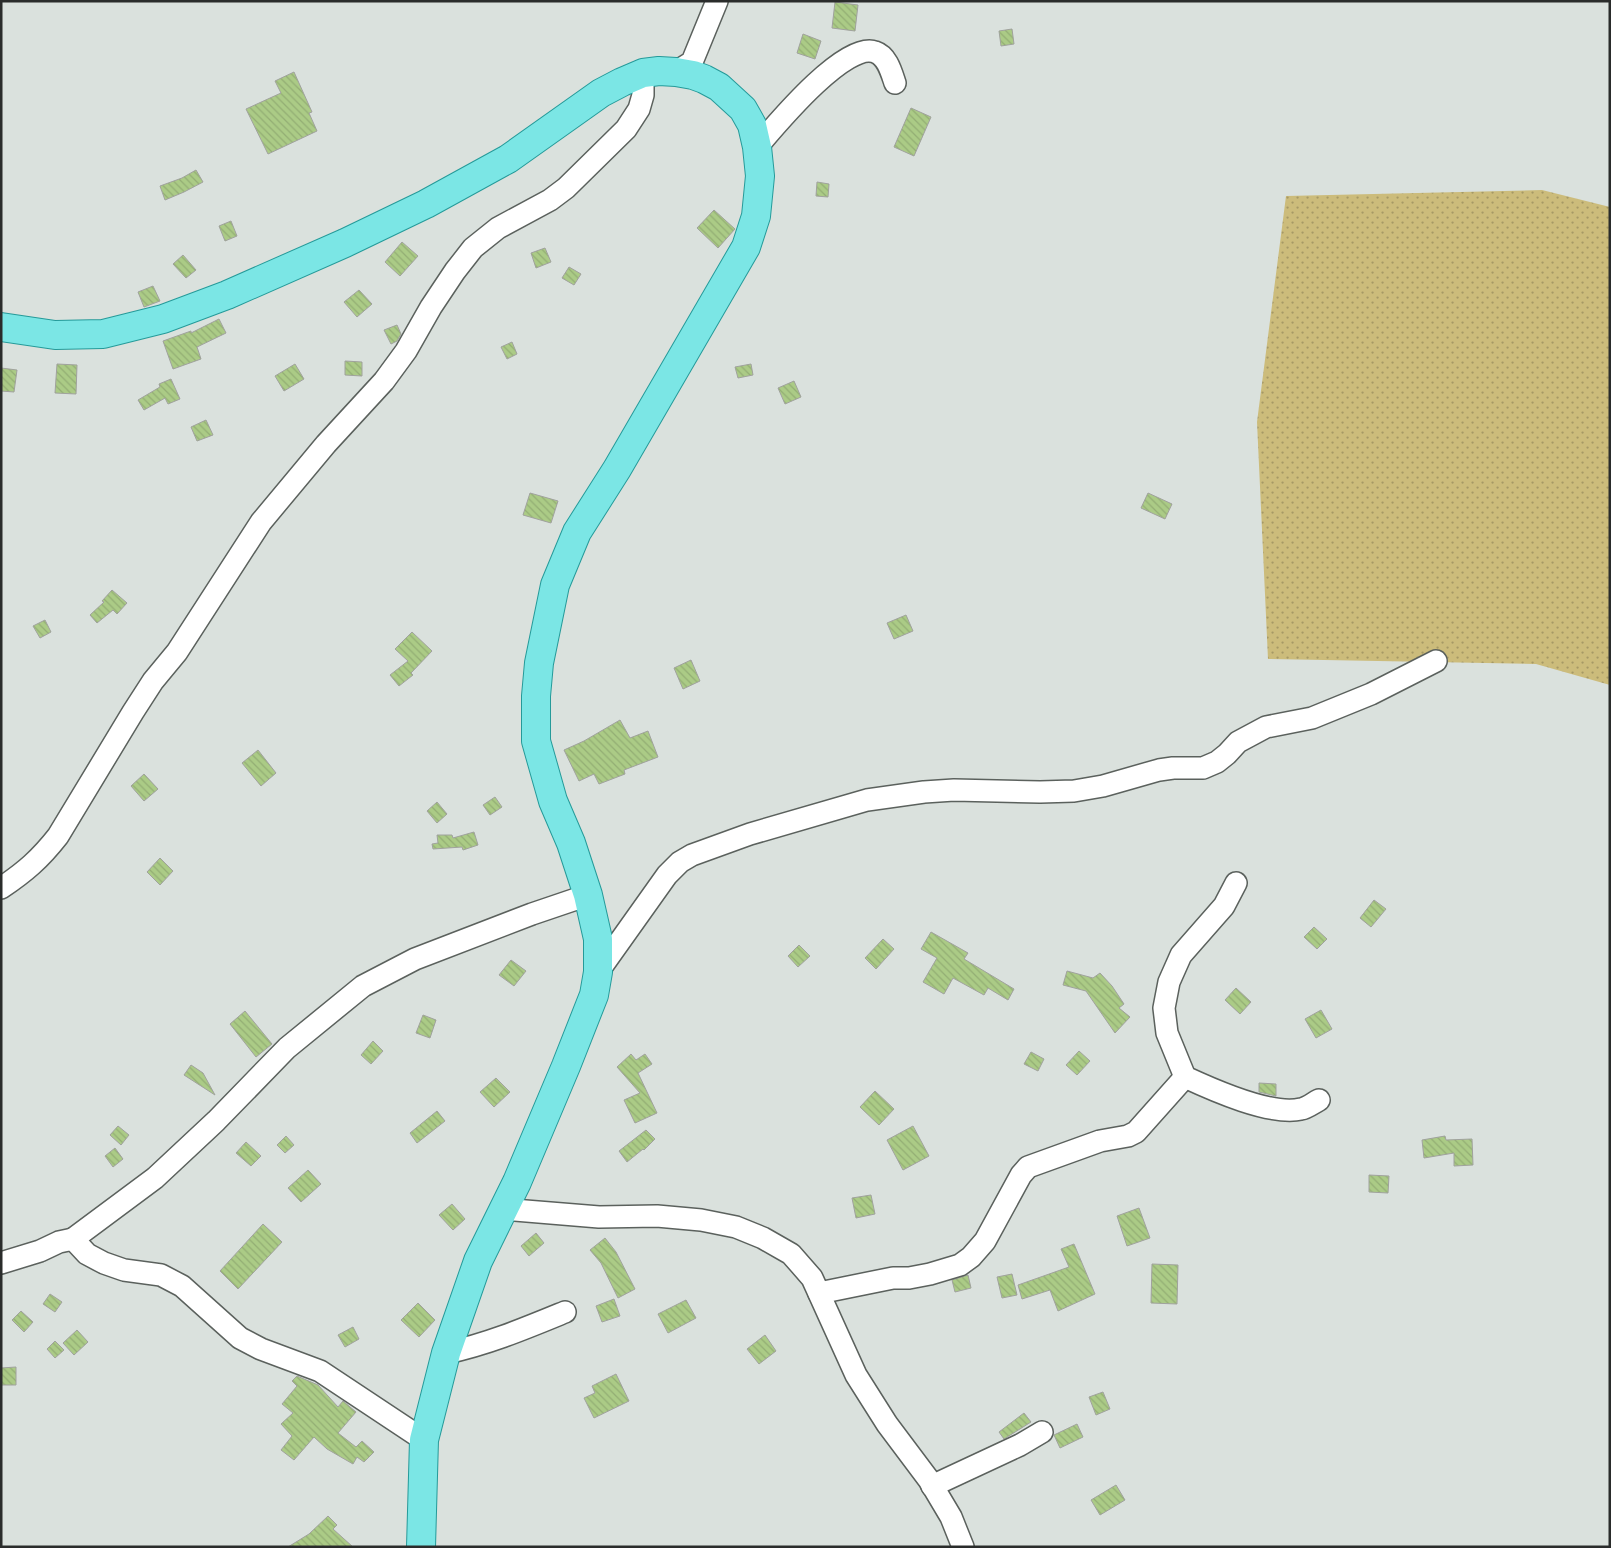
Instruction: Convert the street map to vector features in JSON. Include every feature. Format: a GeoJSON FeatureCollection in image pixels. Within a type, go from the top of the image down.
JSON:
{"type":"FeatureCollection","features":[{"type":"Feature","properties":{"kind":"main road"},"geometry":{"type":"LineString","coordinates":[[1,327],[55,335],[103,334],[163,319],[227,295],[345,243],[468,183],[508,159],[601,93],[643,73],[676,72],[704,79],[719,86],[743,109],[752,125],[757,147],[760,176],[756,216],[746,247],[617,469],[577,532],[555,585],[539,663],[536,696],[536,741],[553,800],[571,843],[588,895],[598,939],[598,972],[594,995],[566,1066],[478,1261],[446,1353],[424,1440],[421,1547]]}},
{"type":"Feature","properties":{"kind":"street"},"geometry":{"type":"LineString","coordinates":[[676,72],[692,62],[717,1]]}},
{"type":"Feature","properties":{"kind":"street"},"geometry":{"type":"LineString","coordinates":[[757,147],[789,109],[815,84],[856,54],[870,51],[876,52],[883,57],[888,63],[895,83]]}},
{"type":"Feature","properties":{"kind":"street"},"geometry":{"type":"LineString","coordinates":[[1,888],[24,872],[43,855],[58,836],[153,681],[177,652],[261,522],[326,444],[384,381],[406,351],[431,307],[473,248],[498,228],[550,200],[566,188],[626,129],[639,109],[643,95],[643,73]]}},
{"type":"Feature","properties":{"kind":"street"},"geometry":{"type":"LineString","coordinates":[[598,972],[661,882],[680,862],[692,855],[750,834],[867,800],[954,790],[1074,791],[1104,786],[1159,770],[1202,768],[1217,762],[1238,742],[1266,727],[1312,718],[1371,694],[1436,662]]}},
{"type":"Feature","properties":{"kind":"street"},"geometry":{"type":"LineString","coordinates":[[1236,883],[1224,906],[1181,955],[1169,982],[1164,1008],[1167,1033],[1185,1076],[1250,1104],[1302,1110],[1319,1100]]}},
{"type":"Feature","properties":{"kind":"street"},"geometry":{"type":"LineString","coordinates":[[1,1263],[73,1238],[155,1178],[216,1121],[287,1048],[363,986],[415,959],[532,914],[588,895]]}},
{"type":"Feature","properties":{"kind":"street"},"geometry":{"type":"LineString","coordinates":[[819,1293],[893,1278],[909,1278],[930,1274],[960,1265],[972,1258],[985,1241],[1021,1175],[1028,1167],[1100,1141],[1128,1136],[1136,1132],[1185,1076]]}},
{"type":"Feature","properties":{"kind":"street"},"geometry":{"type":"LineString","coordinates":[[503,1209],[599,1217],[657,1216],[701,1220],[736,1226],[791,1254],[812,1278],[856,1375],[887,1424],[932,1486],[951,1517],[963,1547]]}},
{"type":"Feature","properties":{"kind":"street"},"geometry":{"type":"LineString","coordinates":[[73,1238],[87,1254],[104,1263],[124,1270],[162,1275],[182,1286],[240,1338],[261,1349],[320,1371],[424,1440]]}},
{"type":"Feature","properties":{"kind":"street"},"geometry":{"type":"LineString","coordinates":[[446,1353],[474,1348],[511,1335],[565,1312]]}},
{"type":"Feature","properties":{"kind":"street"},"geometry":{"type":"LineString","coordinates":[[932,1486],[1020,1445],[1042,1432]]}},
{"type":"Feature","properties":{"kind":"shaded area"},"geometry":{"type":"Polygon","coordinates":[[[1542,190],[1610,207],[1610,685],[1536,664],[1268,659],[1257,422],[1286,196],[1542,190]]]}},
{"type":"Feature","properties":{"kind":"building"},"geometry":{"type":"Polygon","coordinates":[[[835,2],[858,5],[855,31],[832,28],[835,2]]]}},
{"type":"Feature","properties":{"kind":"building"},"geometry":{"type":"Polygon","coordinates":[[[1012,29],[1014,44],[1001,46],[999,31],[1012,29]]]}},
{"type":"Feature","properties":{"kind":"building"},"geometry":{"type":"Polygon","coordinates":[[[803,34],[821,41],[815,59],[797,53],[803,34]]]}},
{"type":"Feature","properties":{"kind":"building"},"geometry":{"type":"Polygon","coordinates":[[[294,72],[312,112],[309,113],[317,131],[268,154],[246,109],[281,93],[275,81],[294,72]]]}},
{"type":"Feature","properties":{"kind":"building"},"geometry":{"type":"Polygon","coordinates":[[[911,108],[931,117],[914,156],[894,147],[911,108]]]}},
{"type":"Feature","properties":{"kind":"building"},"geometry":{"type":"Polygon","coordinates":[[[196,170],[203,182],[165,200],[160,186],[182,178],[196,170]]]}},
{"type":"Feature","properties":{"kind":"building"},"geometry":{"type":"Polygon","coordinates":[[[817,182],[829,184],[828,197],[816,196],[817,182]]]}},
{"type":"Feature","properties":{"kind":"building"},"geometry":{"type":"Polygon","coordinates":[[[714,210],[735,229],[718,248],[697,228],[714,210]]]}},
{"type":"Feature","properties":{"kind":"building"},"geometry":{"type":"Polygon","coordinates":[[[231,221],[237,236],[225,241],[219,226],[231,221]]]}},
{"type":"Feature","properties":{"kind":"building"},"geometry":{"type":"Polygon","coordinates":[[[402,242],[418,256],[400,276],[385,262],[402,242]]]}},
{"type":"Feature","properties":{"kind":"building"},"geometry":{"type":"Polygon","coordinates":[[[545,248],[551,262],[536,268],[531,253],[545,248]]]}},
{"type":"Feature","properties":{"kind":"building"},"geometry":{"type":"Polygon","coordinates":[[[183,255],[196,270],[186,278],[173,264],[183,255]]]}},
{"type":"Feature","properties":{"kind":"building"},"geometry":{"type":"Polygon","coordinates":[[[569,267],[581,274],[574,285],[562,278],[569,267]]]}},
{"type":"Feature","properties":{"kind":"building"},"geometry":{"type":"Polygon","coordinates":[[[153,286],[160,301],[144,307],[138,292],[153,286]]]}},
{"type":"Feature","properties":{"kind":"building"},"geometry":{"type":"Polygon","coordinates":[[[359,290],[372,304],[357,317],[344,302],[359,290]]]}},
{"type":"Feature","properties":{"kind":"building"},"geometry":{"type":"Polygon","coordinates":[[[219,319],[226,333],[197,347],[201,359],[173,369],[163,341],[191,331],[191,333],[219,319]]]}},
{"type":"Feature","properties":{"kind":"building"},"geometry":{"type":"Polygon","coordinates":[[[397,325],[401,334],[397,341],[391,344],[384,330],[397,325]]]}},
{"type":"Feature","properties":{"kind":"building"},"geometry":{"type":"Polygon","coordinates":[[[512,342],[517,354],[507,359],[501,347],[512,342]]]}},
{"type":"Feature","properties":{"kind":"building"},"geometry":{"type":"Polygon","coordinates":[[[345,361],[362,362],[362,376],[345,375],[345,361]]]}},
{"type":"Feature","properties":{"kind":"building"},"geometry":{"type":"Polygon","coordinates":[[[57,364],[77,365],[76,394],[55,393],[57,364]]]}},
{"type":"Feature","properties":{"kind":"building"},"geometry":{"type":"Polygon","coordinates":[[[295,364],[304,379],[284,391],[275,376],[295,364]]]}},
{"type":"Feature","properties":{"kind":"building"},"geometry":{"type":"Polygon","coordinates":[[[751,364],[753,375],[738,378],[735,367],[751,364]]]}},
{"type":"Feature","properties":{"kind":"building"},"geometry":{"type":"Polygon","coordinates":[[[1,368],[17,370],[14,392],[1,391],[1,368]]]}},
{"type":"Feature","properties":{"kind":"building"},"geometry":{"type":"Polygon","coordinates":[[[171,379],[180,399],[168,404],[165,398],[144,410],[138,400],[160,387],[159,384],[171,379]]]}},
{"type":"Feature","properties":{"kind":"building"},"geometry":{"type":"Polygon","coordinates":[[[794,381],[801,397],[785,404],[778,388],[794,381]]]}},
{"type":"Feature","properties":{"kind":"building"},"geometry":{"type":"Polygon","coordinates":[[[206,420],[213,435],[197,441],[191,427],[206,420]]]}},
{"type":"Feature","properties":{"kind":"building"},"geometry":{"type":"Polygon","coordinates":[[[530,493],[558,501],[551,523],[523,515],[530,493]]]}},
{"type":"Feature","properties":{"kind":"building"},"geometry":{"type":"Polygon","coordinates":[[[1148,493],[1172,504],[1165,519],[1141,508],[1148,493]]]}},
{"type":"Feature","properties":{"kind":"building"},"geometry":{"type":"Polygon","coordinates":[[[112,590],[127,603],[117,614],[113,610],[97,623],[90,615],[104,602],[102,601],[112,590]]]}},
{"type":"Feature","properties":{"kind":"building"},"geometry":{"type":"Polygon","coordinates":[[[906,615],[913,631],[894,639],[887,623],[906,615]]]}},
{"type":"Feature","properties":{"kind":"building"},"geometry":{"type":"Polygon","coordinates":[[[45,620],[51,632],[40,638],[33,626],[45,620]]]}},
{"type":"Feature","properties":{"kind":"building"},"geometry":{"type":"Polygon","coordinates":[[[412,632],[432,651],[411,673],[413,675],[399,686],[390,675],[408,661],[395,649],[412,632]]]}},
{"type":"Feature","properties":{"kind":"building"},"geometry":{"type":"Polygon","coordinates":[[[691,660],[700,681],[683,689],[674,668],[691,660]]]}},
{"type":"Feature","properties":{"kind":"building"},"geometry":{"type":"Polygon","coordinates":[[[620,720],[630,738],[648,731],[658,757],[624,770],[625,774],[599,784],[594,774],[579,781],[564,750],[584,741],[620,720]]]}},
{"type":"Feature","properties":{"kind":"building"},"geometry":{"type":"Polygon","coordinates":[[[258,750],[276,773],[261,786],[242,763],[258,750]]]}},
{"type":"Feature","properties":{"kind":"building"},"geometry":{"type":"Polygon","coordinates":[[[144,774],[158,789],[144,801],[131,786],[144,774]]]}},
{"type":"Feature","properties":{"kind":"building"},"geometry":{"type":"Polygon","coordinates":[[[495,797],[502,807],[490,815],[483,805],[495,797]]]}},
{"type":"Feature","properties":{"kind":"building"},"geometry":{"type":"Polygon","coordinates":[[[437,802],[447,814],[437,823],[427,811],[437,802]]]}},
{"type":"Feature","properties":{"kind":"building"},"geometry":{"type":"Polygon","coordinates":[[[474,832],[478,845],[463,850],[462,847],[433,849],[432,844],[438,843],[437,835],[452,835],[453,838],[474,832]]]}},
{"type":"Feature","properties":{"kind":"building"},"geometry":{"type":"Polygon","coordinates":[[[160,858],[173,871],[160,885],[147,872],[160,858]]]}},
{"type":"Feature","properties":{"kind":"building"},"geometry":{"type":"Polygon","coordinates":[[[1374,900],[1386,909],[1371,927],[1360,918],[1374,900]]]}},
{"type":"Feature","properties":{"kind":"building"},"geometry":{"type":"Polygon","coordinates":[[[1314,927],[1327,939],[1317,949],[1304,937],[1314,927]]]}},
{"type":"Feature","properties":{"kind":"building"},"geometry":{"type":"Polygon","coordinates":[[[931,932],[968,953],[964,959],[1014,989],[1008,1000],[988,988],[984,995],[953,978],[944,994],[923,982],[937,958],[921,949],[931,932]]]}},
{"type":"Feature","properties":{"kind":"building"},"geometry":{"type":"Polygon","coordinates":[[[883,939],[894,949],[876,969],[865,958],[883,939]]]}},
{"type":"Feature","properties":{"kind":"building"},"geometry":{"type":"Polygon","coordinates":[[[799,945],[810,956],[798,967],[788,956],[799,945]]]}},
{"type":"Feature","properties":{"kind":"building"},"geometry":{"type":"Polygon","coordinates":[[[511,960],[526,971],[514,986],[499,975],[511,960]]]}},
{"type":"Feature","properties":{"kind":"building"},"geometry":{"type":"Polygon","coordinates":[[[1067,971],[1093,978],[1100,973],[1112,986],[1124,1004],[1119,1008],[1130,1017],[1115,1033],[1086,991],[1063,985],[1067,971]]]}},
{"type":"Feature","properties":{"kind":"building"},"geometry":{"type":"Polygon","coordinates":[[[1236,988],[1251,1002],[1240,1014],[1225,1000],[1236,988]]]}},
{"type":"Feature","properties":{"kind":"building"},"geometry":{"type":"Polygon","coordinates":[[[1321,1010],[1332,1029],[1316,1038],[1305,1019],[1321,1010]]]}},
{"type":"Feature","properties":{"kind":"building"},"geometry":{"type":"Polygon","coordinates":[[[245,1011],[272,1044],[256,1057],[230,1024],[245,1011]]]}},
{"type":"Feature","properties":{"kind":"building"},"geometry":{"type":"Polygon","coordinates":[[[423,1015],[436,1020],[430,1038],[416,1033],[423,1015]]]}},
{"type":"Feature","properties":{"kind":"building"},"geometry":{"type":"Polygon","coordinates":[[[373,1041],[383,1051],[371,1064],[361,1055],[373,1041]]]}},
{"type":"Feature","properties":{"kind":"building"},"geometry":{"type":"Polygon","coordinates":[[[1079,1051],[1090,1061],[1077,1075],[1066,1065],[1079,1051]]]}},
{"type":"Feature","properties":{"kind":"building"},"geometry":{"type":"Polygon","coordinates":[[[1031,1052],[1044,1059],[1038,1071],[1024,1064],[1031,1052]]]}},
{"type":"Feature","properties":{"kind":"building"},"geometry":{"type":"Polygon","coordinates":[[[631,1054],[636,1060],[645,1054],[652,1064],[638,1073],[657,1113],[635,1123],[624,1100],[640,1093],[617,1067],[631,1054]]]}},
{"type":"Feature","properties":{"kind":"building"},"geometry":{"type":"Polygon","coordinates":[[[191,1065],[203,1073],[215,1095],[184,1075],[191,1065]]]}},
{"type":"Feature","properties":{"kind":"building"},"geometry":{"type":"Polygon","coordinates":[[[496,1078],[510,1092],[494,1107],[480,1092],[496,1078]]]}},
{"type":"Feature","properties":{"kind":"building"},"geometry":{"type":"Polygon","coordinates":[[[1259,1083],[1276,1084],[1276,1096],[1259,1092],[1259,1083]]]}},
{"type":"Feature","properties":{"kind":"building"},"geometry":{"type":"Polygon","coordinates":[[[875,1091],[894,1109],[879,1125],[860,1107],[875,1091]]]}},
{"type":"Feature","properties":{"kind":"building"},"geometry":{"type":"Polygon","coordinates":[[[437,1111],[445,1121],[417,1143],[410,1133],[437,1111]]]}},
{"type":"Feature","properties":{"kind":"building"},"geometry":{"type":"Polygon","coordinates":[[[118,1126],[129,1135],[121,1145],[110,1135],[118,1126]]]}},
{"type":"Feature","properties":{"kind":"building"},"geometry":{"type":"Polygon","coordinates":[[[913,1126],[929,1156],[903,1170],[887,1140],[913,1126]]]}},
{"type":"Feature","properties":{"kind":"building"},"geometry":{"type":"Polygon","coordinates":[[[646,1130],[655,1139],[644,1150],[627,1162],[619,1151],[646,1130]]]}},
{"type":"Feature","properties":{"kind":"building"},"geometry":{"type":"Polygon","coordinates":[[[286,1136],[294,1145],[285,1153],[277,1145],[286,1136]]]}},
{"type":"Feature","properties":{"kind":"building"},"geometry":{"type":"Polygon","coordinates":[[[1445,1136],[1446,1140],[1472,1139],[1473,1165],[1454,1166],[1454,1153],[1424,1158],[1422,1140],[1445,1136]]]}},
{"type":"Feature","properties":{"kind":"building"},"geometry":{"type":"Polygon","coordinates":[[[246,1142],[261,1156],[251,1166],[236,1153],[246,1142]]]}},
{"type":"Feature","properties":{"kind":"building"},"geometry":{"type":"Polygon","coordinates":[[[115,1148],[123,1159],[113,1167],[105,1156],[115,1148]]]}},
{"type":"Feature","properties":{"kind":"building"},"geometry":{"type":"Polygon","coordinates":[[[308,1170],[321,1184],[301,1202],[288,1188],[308,1170]]]}},
{"type":"Feature","properties":{"kind":"building"},"geometry":{"type":"Polygon","coordinates":[[[1369,1175],[1389,1176],[1388,1193],[1369,1192],[1369,1175]]]}},
{"type":"Feature","properties":{"kind":"building"},"geometry":{"type":"Polygon","coordinates":[[[871,1195],[875,1214],[856,1218],[852,1198],[871,1195]]]}},
{"type":"Feature","properties":{"kind":"building"},"geometry":{"type":"Polygon","coordinates":[[[452,1204],[465,1219],[453,1230],[439,1215],[452,1204]]]}},
{"type":"Feature","properties":{"kind":"building"},"geometry":{"type":"Polygon","coordinates":[[[1139,1208],[1150,1238],[1127,1246],[1117,1216],[1139,1208]]]}},
{"type":"Feature","properties":{"kind":"building"},"geometry":{"type":"Polygon","coordinates":[[[263,1224],[282,1242],[238,1289],[220,1271],[263,1224]]]}},
{"type":"Feature","properties":{"kind":"building"},"geometry":{"type":"Polygon","coordinates":[[[536,1233],[544,1243],[529,1256],[521,1246],[536,1233]]]}},
{"type":"Feature","properties":{"kind":"building"},"geometry":{"type":"Polygon","coordinates":[[[605,1238],[616,1252],[635,1289],[618,1298],[601,1263],[590,1250],[605,1238]]]}},
{"type":"Feature","properties":{"kind":"building"},"geometry":{"type":"Polygon","coordinates":[[[1074,1244],[1095,1294],[1058,1311],[1050,1290],[1022,1299],[1018,1285],[1069,1267],[1061,1249],[1074,1244]]]}},
{"type":"Feature","properties":{"kind":"building"},"geometry":{"type":"Polygon","coordinates":[[[1152,1264],[1178,1265],[1177,1304],[1151,1303],[1152,1264]]]}},
{"type":"Feature","properties":{"kind":"building"},"geometry":{"type":"Polygon","coordinates":[[[1012,1274],[1017,1295],[1002,1298],[997,1277],[1012,1274]]]}},
{"type":"Feature","properties":{"kind":"building"},"geometry":{"type":"Polygon","coordinates":[[[968,1275],[971,1288],[955,1292],[952,1280],[968,1275]]]}},
{"type":"Feature","properties":{"kind":"building"},"geometry":{"type":"Polygon","coordinates":[[[50,1294],[62,1302],[55,1312],[43,1304],[50,1294]]]}},
{"type":"Feature","properties":{"kind":"building"},"geometry":{"type":"Polygon","coordinates":[[[614,1299],[620,1316],[602,1322],[596,1306],[614,1299]]]}},
{"type":"Feature","properties":{"kind":"building"},"geometry":{"type":"Polygon","coordinates":[[[686,1300],[696,1318],[668,1333],[658,1314],[686,1300]]]}},
{"type":"Feature","properties":{"kind":"building"},"geometry":{"type":"Polygon","coordinates":[[[418,1303],[435,1320],[419,1337],[401,1320],[418,1303]]]}},
{"type":"Feature","properties":{"kind":"building"},"geometry":{"type":"Polygon","coordinates":[[[21,1311],[33,1322],[24,1332],[12,1320],[21,1311]]]}},
{"type":"Feature","properties":{"kind":"building"},"geometry":{"type":"Polygon","coordinates":[[[353,1327],[359,1339],[345,1347],[338,1335],[353,1327]]]}},
{"type":"Feature","properties":{"kind":"building"},"geometry":{"type":"Polygon","coordinates":[[[77,1330],[88,1342],[74,1355],[63,1343],[77,1330]]]}},
{"type":"Feature","properties":{"kind":"building"},"geometry":{"type":"Polygon","coordinates":[[[765,1335],[776,1351],[759,1364],[747,1349],[765,1335]]]}},
{"type":"Feature","properties":{"kind":"building"},"geometry":{"type":"Polygon","coordinates":[[[55,1341],[64,1350],[55,1358],[47,1349],[55,1341]]]}},
{"type":"Feature","properties":{"kind":"building"},"geometry":{"type":"Polygon","coordinates":[[[16,1367],[16,1385],[1,1385],[1,1368],[16,1367]]]}},
{"type":"Feature","properties":{"kind":"building"},"geometry":{"type":"Polygon","coordinates":[[[616,1374],[629,1401],[594,1418],[584,1398],[595,1393],[592,1386],[616,1374]]]}},
{"type":"Feature","properties":{"kind":"building"},"geometry":{"type":"Polygon","coordinates":[[[297,1376],[318,1385],[338,1407],[343,1401],[356,1412],[338,1433],[356,1447],[362,1441],[374,1452],[364,1462],[357,1457],[353,1464],[327,1449],[314,1437],[294,1460],[281,1450],[292,1436],[281,1424],[293,1413],[282,1404],[297,1386],[292,1381],[297,1376]]]}},
{"type":"Feature","properties":{"kind":"building"},"geometry":{"type":"Polygon","coordinates":[[[1103,1392],[1110,1409],[1096,1415],[1089,1397],[1103,1392]]]}},
{"type":"Feature","properties":{"kind":"building"},"geometry":{"type":"Polygon","coordinates":[[[1024,1413],[1031,1422],[1004,1439],[999,1432],[1024,1413]]]}},
{"type":"Feature","properties":{"kind":"building"},"geometry":{"type":"Polygon","coordinates":[[[1077,1424],[1083,1437],[1060,1448],[1054,1435],[1077,1424]]]}},
{"type":"Feature","properties":{"kind":"building"},"geometry":{"type":"Polygon","coordinates":[[[1116,1485],[1125,1500],[1100,1515],[1091,1500],[1116,1485]]]}},
{"type":"Feature","properties":{"kind":"building"},"geometry":{"type":"Polygon","coordinates":[[[328,1516],[337,1525],[333,1529],[353,1547],[288,1547],[309,1534],[328,1516]]]}}]}
